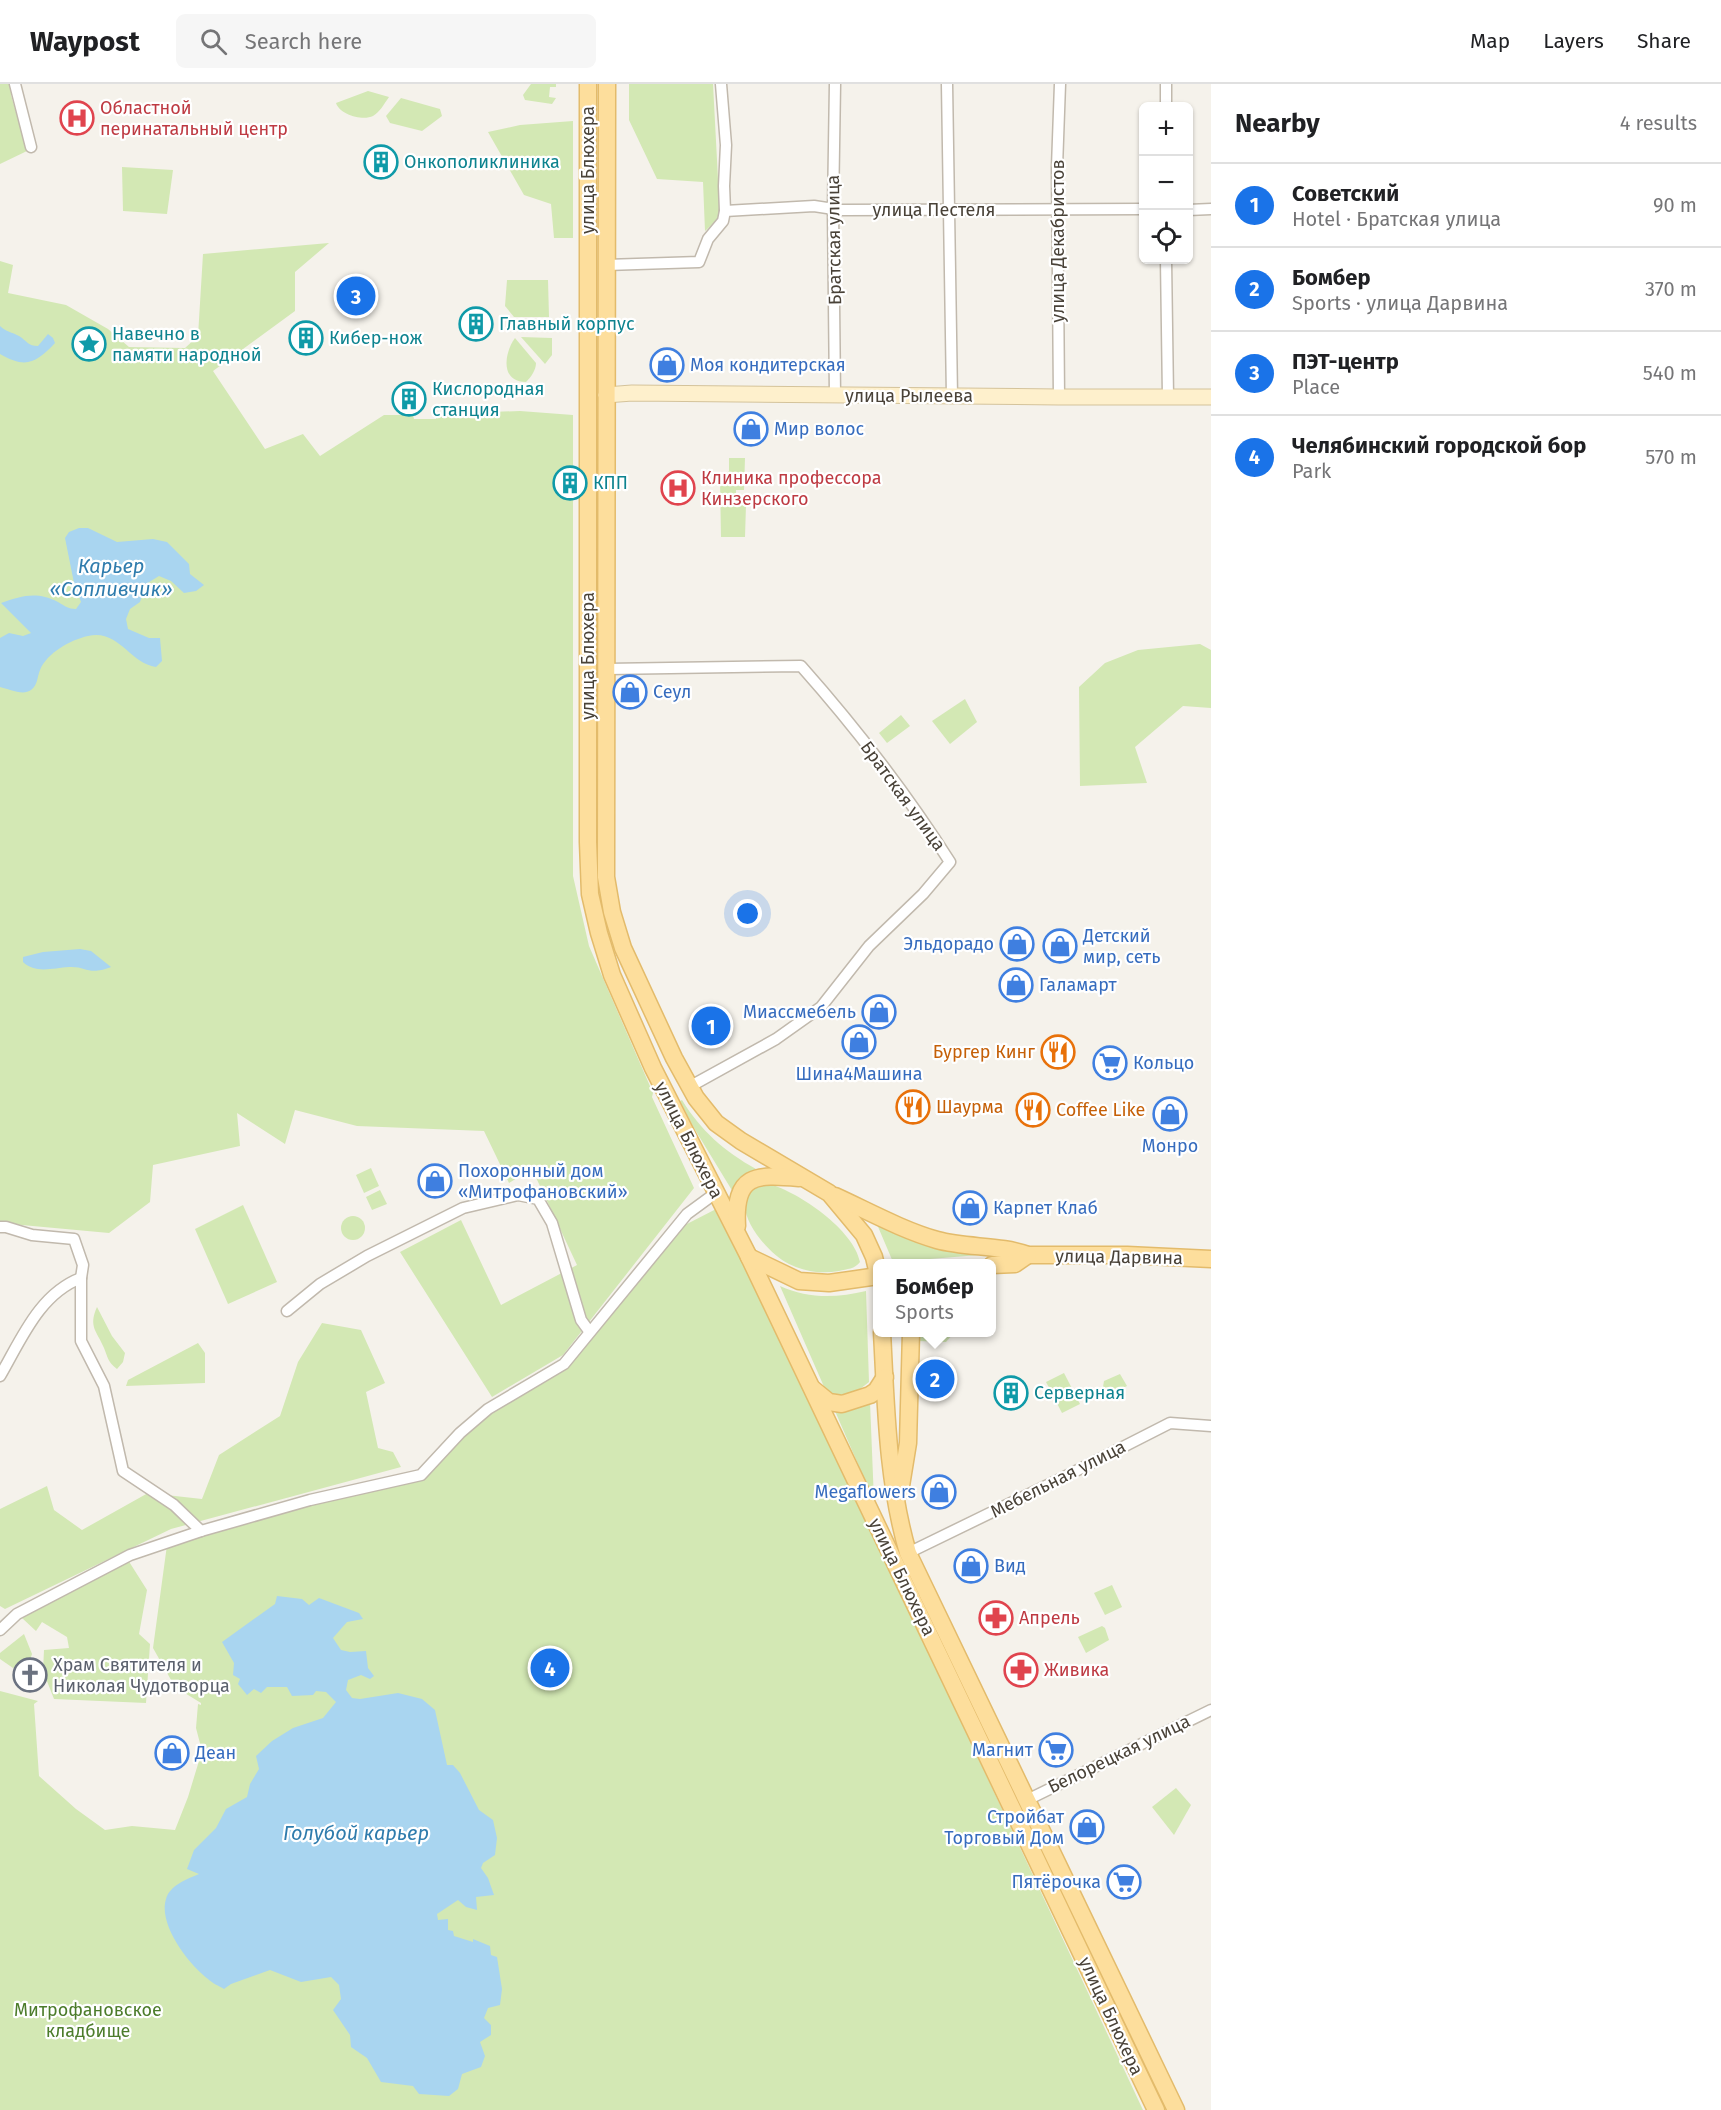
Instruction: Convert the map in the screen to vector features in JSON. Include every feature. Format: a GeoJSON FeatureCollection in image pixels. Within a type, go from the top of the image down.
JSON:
{"type":"FeatureCollection","features":[{"type":"Feature","properties":{"kind":"main road","name":"улица Блюхера"},"geometry":{"type":"LineString","coordinates":[[588,84],[588,842],[590,894],[599,933],[612,975],[667,1098],[717,1192],[813,1389],[1156,2110]]}},
{"type":"Feature","properties":{"kind":"main road","name":"улица Блюхера"},"geometry":{"type":"LineString","coordinates":[[607,84],[606,877],[612,912],[623,948],[689,1087],[704,1111],[741,1141],[829,1193],[864,1236],[874,1259]]}},
{"type":"Feature","properties":{"kind":"main road"},"geometry":{"type":"LineString","coordinates":[[587,394],[606,395]]}},
{"type":"Feature","properties":{"kind":"main road"},"geometry":{"type":"LineString","coordinates":[[738,1234],[736,1208],[741,1192],[747,1183],[767,1175],[803,1178]]}},
{"type":"Feature","properties":{"kind":"main road","name":"улица Дарвина"},"geometry":{"type":"LineString","coordinates":[[829,1193],[910,1231],[938,1240],[980,1248],[1015,1250],[1028,1255],[1127,1255],[1211,1259]]}},
{"type":"Feature","properties":{"kind":"main road","name":"улица Дарвина"},"geometry":{"type":"LineString","coordinates":[[996,1265],[1015,1264],[1028,1255]]}},
{"type":"Feature","properties":{"kind":"main road"},"geometry":{"type":"LineString","coordinates":[[749,1257],[799,1281],[828,1283],[873,1276]]}},
{"type":"Feature","properties":{"kind":"main road","name":"улица Блюхера"},"geometry":{"type":"LineString","coordinates":[[882,1337],[889,1450],[897,1508],[908,1553],[1176,2110]]}},
{"type":"Feature","properties":{"kind":"main road"},"geometry":{"type":"LineString","coordinates":[[897,1508],[908,1443],[910,1337]]}},
{"type":"Feature","properties":{"kind":"main road"},"geometry":{"type":"LineString","coordinates":[[813,1389],[830,1402],[842,1404],[870,1395],[876,1391],[885,1377]]}},
{"type":"Feature","properties":{"kind":"street"},"geometry":{"type":"LineString","coordinates":[[15,84],[31,147]]}},
{"type":"Feature","properties":{"kind":"street"},"geometry":{"type":"LineString","coordinates":[[606,265],[699,261],[708,239],[723,221],[725,211],[726,145],[722,84]]}},
{"type":"Feature","properties":{"kind":"street","name":"Братская улица"},"geometry":{"type":"LineString","coordinates":[[835,84],[832,209],[835,396]]}},
{"type":"Feature","properties":{"kind":"street"},"geometry":{"type":"LineString","coordinates":[[947,84],[952,397]]}},
{"type":"Feature","properties":{"kind":"street","name":"улица Декабристов"},"geometry":{"type":"LineString","coordinates":[[1059,397],[1060,84]]}},
{"type":"Feature","properties":{"kind":"street"},"geometry":{"type":"LineString","coordinates":[[1166,84],[1166,102]]}},
{"type":"Feature","properties":{"kind":"street","name":"улица Пестеля"},"geometry":{"type":"LineString","coordinates":[[725,211],[814,206],[832,209],[1139,209]]}},
{"type":"Feature","properties":{"kind":"street"},"geometry":{"type":"LineString","coordinates":[[1193,210],[1211,209]]}},
{"type":"Feature","properties":{"kind":"street"},"geometry":{"type":"LineString","coordinates":[[1166,264],[1168,397]]}},
{"type":"Feature","properties":{"kind":"street","name":"улица Рылеева"},"geometry":{"type":"LineString","coordinates":[[606,395],[632,393],[952,397],[1211,396]]}},
{"type":"Feature","properties":{"kind":"street","name":"Братская улица"},"geometry":{"type":"LineString","coordinates":[[607,669],[801,666],[841,711],[923,821],[950,862],[923,894],[869,946],[821,1007],[776,1039],[689,1087]]}},
{"type":"Feature","properties":{"kind":"street"},"geometry":{"type":"LineString","coordinates":[[0,1630],[17,1614],[130,1555],[201,1531],[310,1500],[422,1475],[460,1432],[488,1409],[564,1364],[687,1214],[717,1192]]}},
{"type":"Feature","properties":{"kind":"street"},"geometry":{"type":"LineString","coordinates":[[287,1311],[321,1284],[367,1256],[463,1208],[518,1195],[538,1199],[552,1223],[581,1320],[589,1331]]}},
{"type":"Feature","properties":{"kind":"street"},"geometry":{"type":"LineString","coordinates":[[0,1227],[32,1235],[74,1239],[83,1265],[81,1341],[104,1386],[123,1471],[174,1505],[201,1531]]}},
{"type":"Feature","properties":{"kind":"street"},"geometry":{"type":"LineString","coordinates":[[0,1376],[34,1316],[67,1284],[81,1278]]}},
{"type":"Feature","properties":{"kind":"street","name":"Мебельная улица"},"geometry":{"type":"LineString","coordinates":[[908,1553],[1170,1423],[1211,1426]]}},
{"type":"Feature","properties":{"kind":"street","name":"Белорецкая улица"},"geometry":{"type":"LineString","coordinates":[[1027,1800],[1211,1710]]}},
{"type":"Feature","properties":{"kind":"green space"},"geometry":{"type":"Polygon","coordinates":[[[0,84],[11,84],[14,93],[11,95],[27,151],[0,164],[0,84]]]}},
{"type":"Feature","properties":{"kind":"green space"},"geometry":{"type":"Polygon","coordinates":[[[531,84],[556,84],[556,87],[550,87],[549,97],[556,98],[552,104],[525,100],[523,95],[531,84]]]}},
{"type":"Feature","properties":{"kind":"green space"},"geometry":{"type":"Polygon","coordinates":[[[629,84],[713,84],[720,217],[705,231],[703,182],[657,179],[629,120],[629,84]]]}},
{"type":"Feature","properties":{"kind":"green space"},"geometry":{"type":"Polygon","coordinates":[[[368,91],[389,97],[373,116],[364,118],[352,116],[342,111],[336,103],[368,91]]]}},
{"type":"Feature","properties":{"kind":"green space"},"geometry":{"type":"Polygon","coordinates":[[[401,98],[440,109],[442,116],[422,131],[390,123],[386,116],[401,98]]]}},
{"type":"Feature","properties":{"kind":"green space"},"geometry":{"type":"Polygon","coordinates":[[[573,121],[573,238],[554,238],[551,204],[524,195],[488,132],[520,125],[573,121]]]}},
{"type":"Feature","properties":{"kind":"green space"},"geometry":{"type":"Polygon","coordinates":[[[122,167],[173,170],[167,214],[123,211],[122,167]]]}},
{"type":"Feature","properties":{"kind":"green space"},"geometry":{"type":"Polygon","coordinates":[[[329,243],[295,272],[295,311],[213,371],[265,449],[303,434],[320,456],[384,415],[413,415],[414,419],[436,419],[437,414],[520,411],[573,415],[573,876],[589,946],[653,1093],[652,1097],[694,1188],[563,1355],[492,1397],[400,1252],[461,1220],[501,1305],[577,1265],[532,1169],[509,1183],[484,1131],[357,1126],[295,1110],[285,1144],[237,1113],[240,1146],[153,1165],[150,1202],[109,1233],[0,1223],[0,261],[13,265],[8,293],[66,305],[108,329],[129,347],[185,348],[198,336],[203,254],[329,243]]]}},
{"type":"Feature","properties":{"kind":"green space"},"geometry":{"type":"Polygon","coordinates":[[[507,280],[548,280],[549,317],[514,317],[505,306],[507,280]]]}},
{"type":"Feature","properties":{"kind":"green space"},"geometry":{"type":"Polygon","coordinates":[[[521,337],[552,338],[552,355],[545,364],[521,337]]]}},
{"type":"Feature","properties":{"kind":"green space"},"geometry":{"type":"Polygon","coordinates":[[[515,338],[536,363],[533,373],[526,382],[518,381],[508,372],[508,351],[515,338]]]}},
{"type":"Feature","properties":{"kind":"green space"},"geometry":{"type":"Polygon","coordinates":[[[729,458],[745,458],[744,490],[736,490],[736,505],[746,505],[745,537],[721,537],[720,480],[729,471],[729,458]]]}},
{"type":"Feature","properties":{"kind":"green space"},"geometry":{"type":"Polygon","coordinates":[[[1200,644],[1211,650],[1211,708],[1183,706],[1135,747],[1147,783],[1080,786],[1079,687],[1105,663],[1138,650],[1200,644]]]}},
{"type":"Feature","properties":{"kind":"green space"},"geometry":{"type":"Polygon","coordinates":[[[965,699],[977,722],[950,744],[932,721],[965,699]]]}},
{"type":"Feature","properties":{"kind":"green space"},"geometry":{"type":"Polygon","coordinates":[[[901,715],[910,726],[887,743],[879,733],[901,715]]]}},
{"type":"Feature","properties":{"kind":"green space"},"geometry":{"type":"Polygon","coordinates":[[[682,1100],[714,1139],[756,1169],[744,1178],[733,1192],[694,1128],[680,1101],[682,1100]]]}},
{"type":"Feature","properties":{"kind":"green space"},"geometry":{"type":"Polygon","coordinates":[[[371,1168],[379,1186],[364,1193],[356,1175],[371,1168]]]}},
{"type":"Feature","properties":{"kind":"green space"},"geometry":{"type":"Polygon","coordinates":[[[769,1184],[795,1195],[824,1214],[847,1237],[856,1250],[860,1262],[856,1266],[839,1271],[807,1271],[789,1264],[767,1247],[749,1222],[745,1209],[746,1198],[754,1189],[769,1184]]]}},
{"type":"Feature","properties":{"kind":"green space"},"geometry":{"type":"Polygon","coordinates":[[[380,1190],[387,1204],[372,1210],[366,1197],[380,1190]]]}},
{"type":"Feature","properties":{"kind":"green space"},"geometry":{"type":"Polygon","coordinates":[[[243,1205],[277,1282],[228,1304],[195,1229],[243,1205]]]}},
{"type":"Feature","properties":{"kind":"green space","name":"Митрофановское кладбище"},"geometry":{"type":"Polygon","coordinates":[[[720,1207],[1143,2110],[0,2110],[0,1691],[38,1701],[34,1704],[39,1776],[76,1809],[105,1830],[132,1826],[175,1830],[202,1751],[196,1728],[198,1704],[201,1705],[201,1703],[175,1687],[153,1648],[167,1545],[310,1503],[424,1477],[462,1434],[491,1412],[565,1367],[683,1226],[720,1207]]]}},
{"type":"Feature","properties":{"kind":"green space"},"geometry":{"type":"Polygon","coordinates":[[[353,1216],[361,1220],[365,1228],[361,1236],[353,1240],[345,1236],[341,1228],[345,1220],[353,1216]]]}},
{"type":"Feature","properties":{"kind":"green space"},"geometry":{"type":"Polygon","coordinates":[[[876,1222],[951,1251],[979,1255],[930,1259],[892,1259],[876,1222]]]}},
{"type":"Feature","properties":{"kind":"green space"},"geometry":{"type":"Polygon","coordinates":[[[780,1286],[801,1293],[823,1296],[866,1291],[869,1382],[843,1395],[831,1393],[825,1389],[780,1286]]]}},
{"type":"Feature","properties":{"kind":"green space"},"geometry":{"type":"Polygon","coordinates":[[[97,1307],[112,1336],[125,1353],[123,1362],[117,1369],[109,1360],[94,1329],[93,1319],[97,1307]]]}},
{"type":"Feature","properties":{"kind":"green space"},"geometry":{"type":"Polygon","coordinates":[[[322,1323],[361,1330],[385,1383],[366,1392],[378,1448],[393,1452],[401,1467],[171,1529],[5,1609],[0,1606],[0,1509],[47,1486],[54,1510],[82,1530],[148,1493],[202,1499],[219,1455],[280,1416],[298,1362],[322,1323]]]}},
{"type":"Feature","properties":{"kind":"green space"},"geometry":{"type":"Polygon","coordinates":[[[918,1337],[950,1337],[946,1342],[918,1341],[918,1337]]]}},
{"type":"Feature","properties":{"kind":"green space"},"geometry":{"type":"Polygon","coordinates":[[[198,1343],[205,1353],[205,1383],[126,1386],[128,1380],[198,1343]]]}},
{"type":"Feature","properties":{"kind":"green space"},"geometry":{"type":"Polygon","coordinates":[[[1064,1373],[1080,1404],[1062,1413],[1046,1382],[1064,1373]]]}},
{"type":"Feature","properties":{"kind":"green space"},"geometry":{"type":"Polygon","coordinates":[[[1120,1374],[1127,1386],[1101,1399],[1104,1381],[1120,1374]]]}},
{"type":"Feature","properties":{"kind":"green space"},"geometry":{"type":"Polygon","coordinates":[[[870,1402],[874,1501],[835,1411],[870,1402]]]}},
{"type":"Feature","properties":{"kind":"green space"},"geometry":{"type":"Polygon","coordinates":[[[128,1560],[147,1590],[139,1634],[150,1644],[146,1703],[54,1699],[43,1671],[44,1650],[69,1648],[67,1637],[42,1622],[36,1631],[22,1618],[128,1560]]]}},
{"type":"Feature","properties":{"kind":"green space"},"geometry":{"type":"Polygon","coordinates":[[[1112,1585],[1122,1607],[1105,1615],[1094,1593],[1112,1585]]]}},
{"type":"Feature","properties":{"kind":"green space"},"geometry":{"type":"Polygon","coordinates":[[[1102,1626],[1109,1640],[1086,1653],[1078,1637],[1102,1626]]]}},
{"type":"Feature","properties":{"kind":"green space"},"geometry":{"type":"Polygon","coordinates":[[[24,1634],[32,1654],[30,1660],[13,1668],[0,1659],[0,1653],[24,1634]]]}},
{"type":"Feature","properties":{"kind":"green space"},"geometry":{"type":"Polygon","coordinates":[[[1176,1788],[1191,1805],[1174,1835],[1152,1807],[1176,1788]]]}},
{"type":"Feature","properties":{"kind":"water"},"geometry":{"type":"Polygon","coordinates":[[[0,326],[32,345],[38,346],[48,334],[55,343],[30,362],[9,359],[0,354],[0,326]]]}},
{"type":"Feature","properties":{"kind":"water","name":"Карьер «Сопливчик»"},"geometry":{"type":"Polygon","coordinates":[[[79,528],[88,528],[117,542],[153,539],[167,542],[189,564],[190,574],[204,585],[196,591],[184,593],[171,581],[159,576],[146,584],[140,602],[130,609],[126,619],[128,629],[149,638],[160,638],[162,661],[156,667],[138,659],[108,637],[88,636],[67,644],[48,658],[40,670],[35,686],[28,692],[0,687],[0,638],[9,633],[23,636],[31,633],[1,603],[36,596],[76,609],[81,602],[74,583],[65,538],[69,532],[79,528]]]}},
{"type":"Feature","properties":{"kind":"water"},"geometry":{"type":"Polygon","coordinates":[[[80,949],[91,951],[111,967],[97,971],[75,967],[39,969],[23,962],[23,957],[43,952],[80,949]]]}},
{"type":"Feature","properties":{"kind":"water","name":"Голубой карьер"},"geometry":{"type":"Polygon","coordinates":[[[277,1596],[302,1599],[309,1605],[319,1598],[359,1613],[363,1619],[347,1622],[333,1638],[341,1650],[366,1651],[368,1668],[374,1676],[370,1679],[361,1675],[348,1680],[346,1690],[352,1698],[360,1699],[398,1693],[422,1699],[435,1710],[447,1765],[453,1765],[460,1773],[479,1810],[493,1820],[497,1838],[495,1855],[483,1863],[481,1868],[488,1878],[494,1895],[476,1897],[477,1910],[466,1907],[458,1900],[437,1914],[438,1920],[448,1919],[448,1930],[453,1931],[454,1936],[473,1942],[473,1939],[490,1946],[491,1955],[497,1957],[502,1989],[500,2005],[488,2008],[484,2018],[491,2025],[491,2035],[480,2042],[485,2056],[481,2067],[462,2074],[458,2089],[449,2096],[419,2094],[413,2086],[381,2082],[367,2058],[351,2047],[350,2035],[333,2010],[341,1999],[339,1985],[331,1977],[301,1982],[270,1970],[231,1984],[224,1989],[192,1964],[176,1943],[166,1920],[165,1909],[168,1894],[180,1883],[199,1874],[187,1869],[194,1850],[216,1828],[226,1809],[247,1797],[250,1784],[259,1769],[256,1756],[272,1741],[293,1728],[323,1718],[336,1702],[326,1692],[316,1691],[313,1695],[292,1696],[287,1687],[267,1687],[261,1693],[254,1689],[247,1695],[238,1684],[240,1679],[233,1675],[234,1663],[222,1642],[275,1604],[277,1596]]]}},
{"type":"Feature","properties":{"kind":"place","name":"Областной перинатальный центр"},"geometry":{"type":"Point","coordinates":[77,118]}},
{"type":"Feature","properties":{"kind":"place","name":"Онкополиклиника"},"geometry":{"type":"Point","coordinates":[381,162]}},
{"type":"Feature","properties":{"kind":"place","name":"ПЭТ-центр"},"geometry":{"type":"Point","coordinates":[356,296]}},
{"type":"Feature","properties":{"kind":"place","name":"Главный корпус"},"geometry":{"type":"Point","coordinates":[476,324]}},
{"type":"Feature","properties":{"kind":"place","name":"Кибер-нож"},"geometry":{"type":"Point","coordinates":[306,338]}},
{"type":"Feature","properties":{"kind":"place","name":"Навечно в памяти народной"},"geometry":{"type":"Point","coordinates":[89,344]}},
{"type":"Feature","properties":{"kind":"place","name":"Моя кондитерская"},"geometry":{"type":"Point","coordinates":[667,365]}},
{"type":"Feature","properties":{"kind":"place","name":"Кислородная станция"},"geometry":{"type":"Point","coordinates":[409,399]}},
{"type":"Feature","properties":{"kind":"place","name":"Мир волос"},"geometry":{"type":"Point","coordinates":[751,429]}},
{"type":"Feature","properties":{"kind":"place","name":"КПП"},"geometry":{"type":"Point","coordinates":[570,483]}},
{"type":"Feature","properties":{"kind":"place","name":"Клиника профессора Кинзерского"},"geometry":{"type":"Point","coordinates":[678,488]}},
{"type":"Feature","properties":{"kind":"place","name":"Сеул"},"geometry":{"type":"Point","coordinates":[630,692]}},
{"type":"Feature","properties":{"kind":"place","name":"Эльдорадо"},"geometry":{"type":"Point","coordinates":[1017,944]}},
{"type":"Feature","properties":{"kind":"place","name":"Детский мир, сеть"},"geometry":{"type":"Point","coordinates":[1060,946]}},
{"type":"Feature","properties":{"kind":"place","name":"Галамарт"},"geometry":{"type":"Point","coordinates":[1016,985]}},
{"type":"Feature","properties":{"kind":"place","name":"Миассмебель"},"geometry":{"type":"Point","coordinates":[879,1012]}},
{"type":"Feature","properties":{"kind":"place","name":"Советский"},"geometry":{"type":"Point","coordinates":[711,1026]}},
{"type":"Feature","properties":{"kind":"place","name":"Шина4Машина"},"geometry":{"type":"Point","coordinates":[859,1042]}},
{"type":"Feature","properties":{"kind":"place","name":"Бургер Кинг"},"geometry":{"type":"Point","coordinates":[1058,1052]}},
{"type":"Feature","properties":{"kind":"place","name":"Кольцо"},"geometry":{"type":"Point","coordinates":[1110,1063]}},
{"type":"Feature","properties":{"kind":"place","name":"Шаурма"},"geometry":{"type":"Point","coordinates":[913,1107]}},
{"type":"Feature","properties":{"kind":"place","name":"Coffee Like"},"geometry":{"type":"Point","coordinates":[1033,1110]}},
{"type":"Feature","properties":{"kind":"place","name":"Монро"},"geometry":{"type":"Point","coordinates":[1170,1114]}},
{"type":"Feature","properties":{"kind":"place","name":"Похоронный дом «Митрофановский»"},"geometry":{"type":"Point","coordinates":[435,1181]}},
{"type":"Feature","properties":{"kind":"place","name":"Карпет Клаб"},"geometry":{"type":"Point","coordinates":[970,1208]}},
{"type":"Feature","properties":{"kind":"place","name":"Бомбер"},"geometry":{"type":"Point","coordinates":[935,1379]}},
{"type":"Feature","properties":{"kind":"place","name":"Серверная"},"geometry":{"type":"Point","coordinates":[1011,1393]}},
{"type":"Feature","properties":{"kind":"place","name":"Megaflowers"},"geometry":{"type":"Point","coordinates":[939,1492]}},
{"type":"Feature","properties":{"kind":"place","name":"Вид"},"geometry":{"type":"Point","coordinates":[971,1566]}},
{"type":"Feature","properties":{"kind":"place","name":"Апрель"},"geometry":{"type":"Point","coordinates":[996,1618]}},
{"type":"Feature","properties":{"kind":"place","name":"Челябинский городской бор"},"geometry":{"type":"Point","coordinates":[550,1668]}},
{"type":"Feature","properties":{"kind":"place","name":"Живика"},"geometry":{"type":"Point","coordinates":[1021,1670]}},
{"type":"Feature","properties":{"kind":"place","name":"Храм Святителя и Николая Чудотворца"},"geometry":{"type":"Point","coordinates":[30,1675]}},
{"type":"Feature","properties":{"kind":"place","name":"Магнит"},"geometry":{"type":"Point","coordinates":[1056,1750]}},
{"type":"Feature","properties":{"kind":"place","name":"Деан"},"geometry":{"type":"Point","coordinates":[172,1753]}},
{"type":"Feature","properties":{"kind":"place","name":"Стройбат Торговый Дом"},"geometry":{"type":"Point","coordinates":[1087,1827]}},
{"type":"Feature","properties":{"kind":"place","name":"Пятёрочка"},"geometry":{"type":"Point","coordinates":[1124,1882]}}]}
